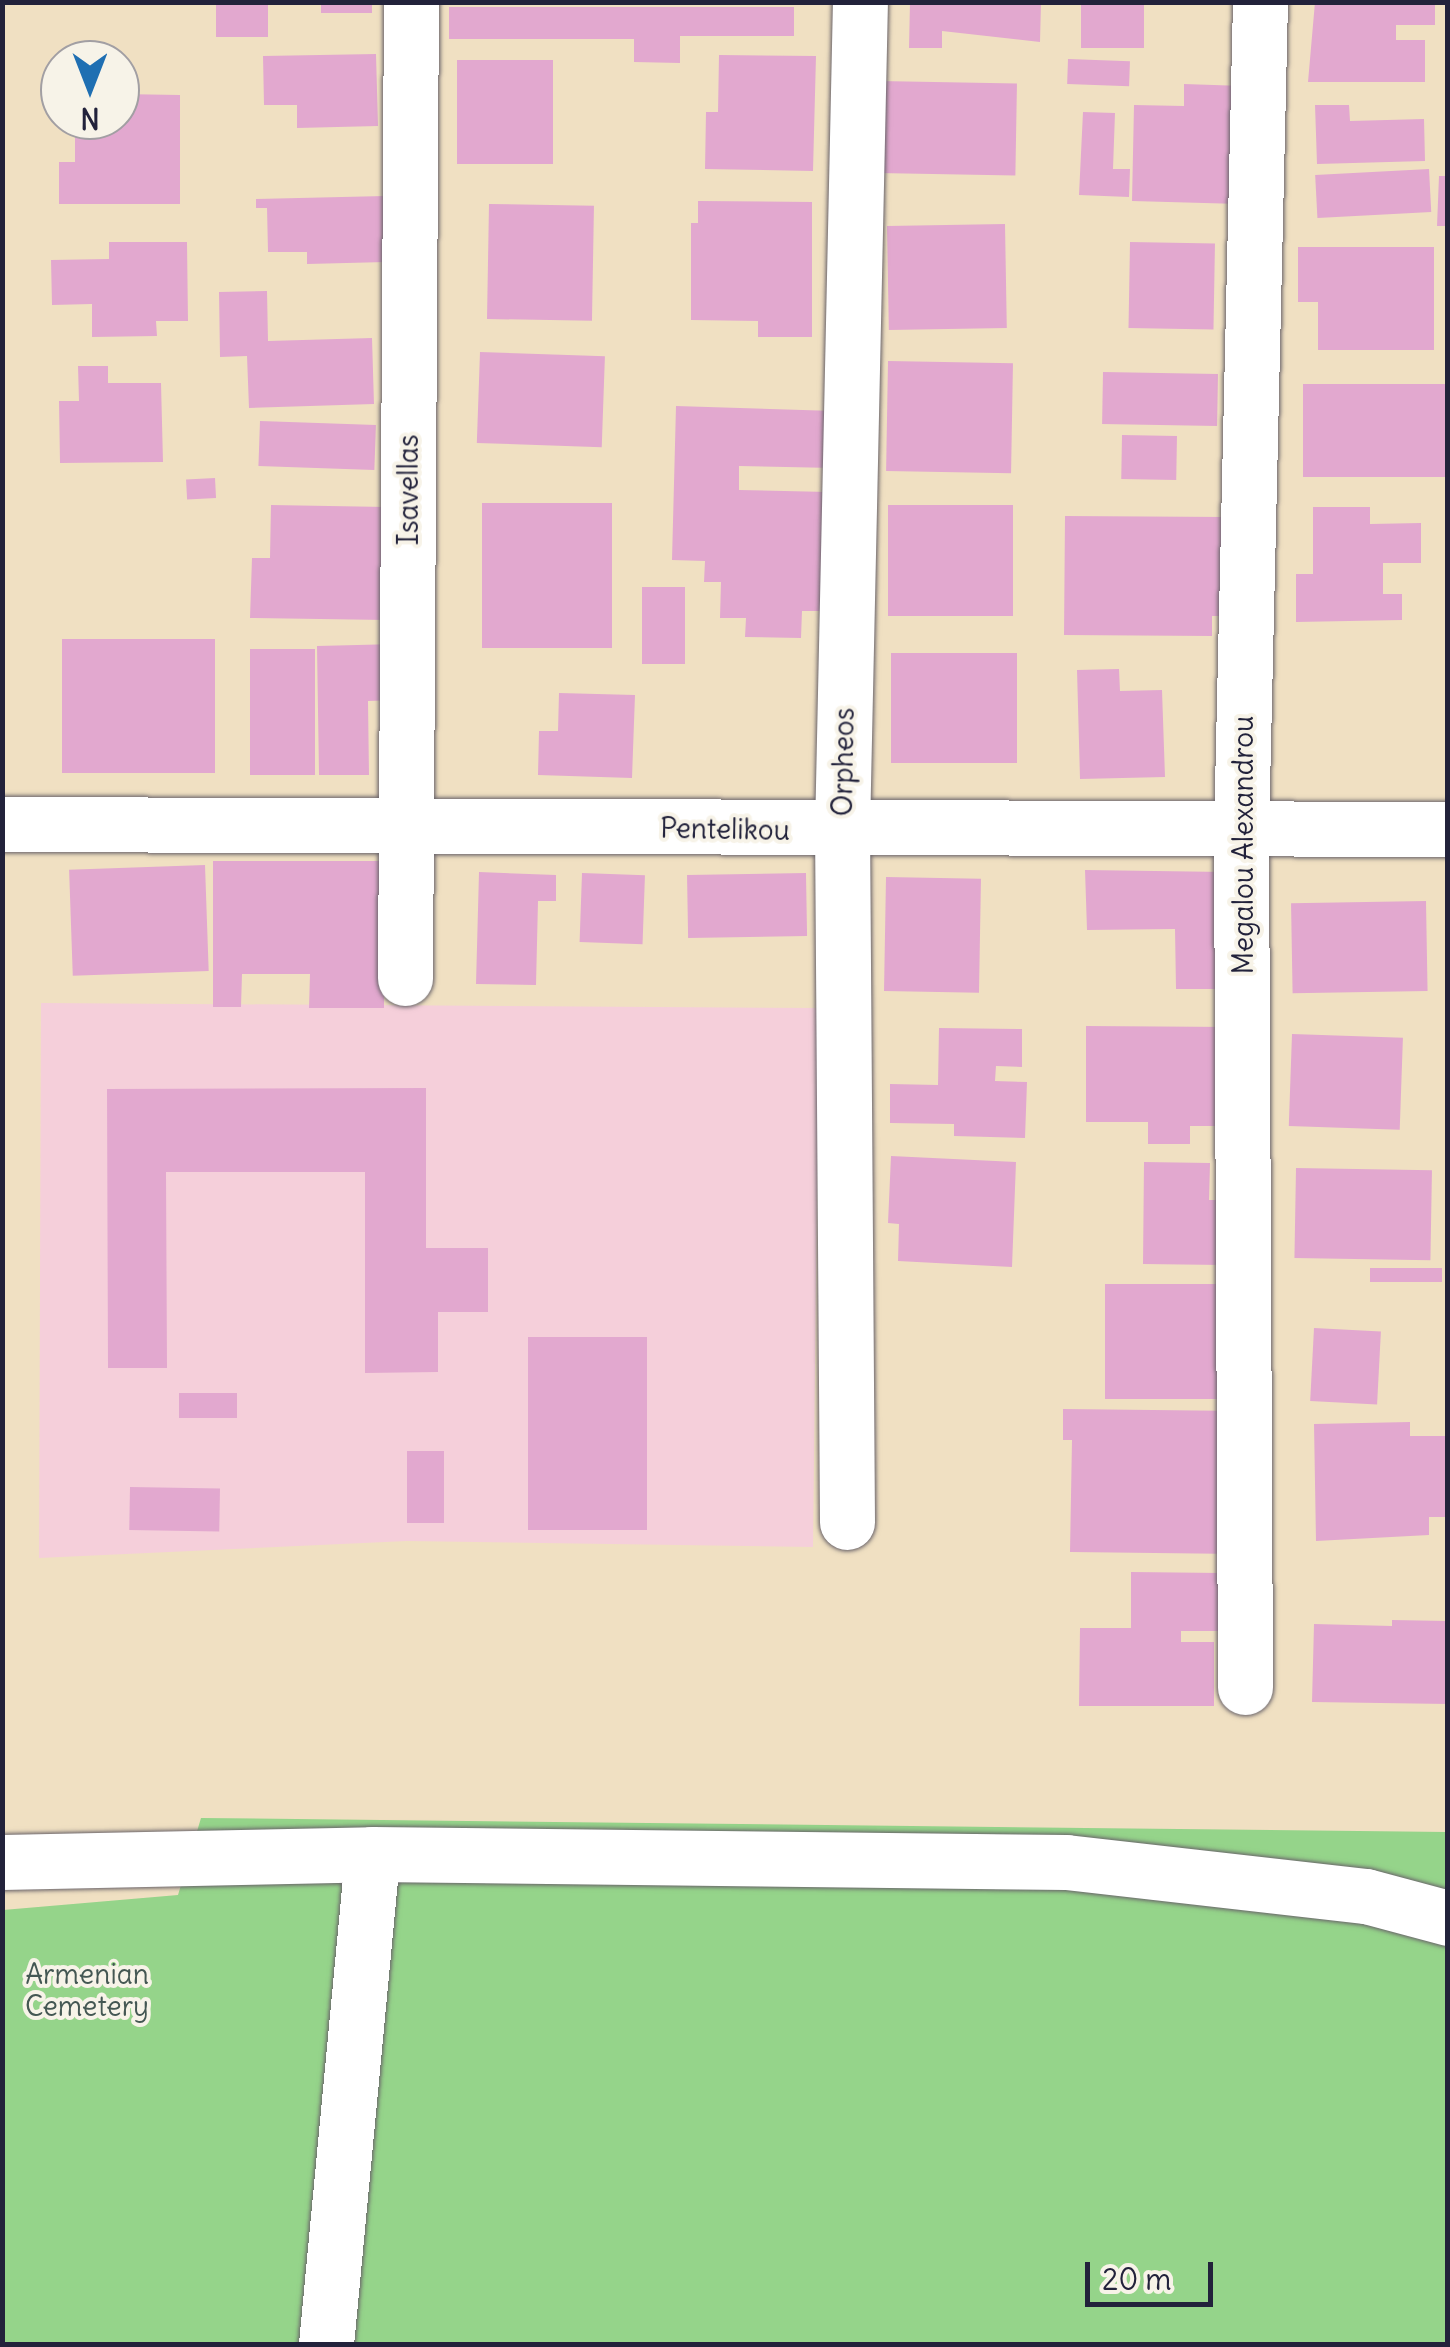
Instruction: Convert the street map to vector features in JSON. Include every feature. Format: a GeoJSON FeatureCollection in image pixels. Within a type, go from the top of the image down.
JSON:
{"type":"FeatureCollection","features":[{"type":"Feature","properties":{"kind":"street","name":"Isavellas"},"geometry":{"type":"LineString","coordinates":[[405,978],[411,2]]}},
{"type":"Feature","properties":{"kind":"street","name":"Orpheos"},"geometry":{"type":"LineString","coordinates":[[847,1522],[842,831],[860,2]]}},
{"type":"Feature","properties":{"kind":"street","name":"Megalou Alexandrou"},"geometry":{"type":"LineString","coordinates":[[1245,1688],[1241,832],[1260,2]]}},
{"type":"Feature","properties":{"kind":"street","name":"Pentelikou"},"geometry":{"type":"LineString","coordinates":[[2,824],[405,824],[842,831],[1448,830]]}},
{"type":"Feature","properties":{"kind":"street"},"geometry":{"type":"LineString","coordinates":[[2,1862],[372,1854],[1066,1862],[1366,1896],[1448,1918]]}},
{"type":"Feature","properties":{"kind":"street"},"geometry":{"type":"LineString","coordinates":[[326,2344],[372,1854]]}},
{"type":"Feature","properties":{"kind":"shaded area"},"geometry":{"type":"Polygon","coordinates":[[[41,1003],[819,1008],[813,1547],[407,1541],[39,1558],[41,1003]]]}},
{"type":"Feature","properties":{"kind":"green space","name":"Armenian Cemetery"},"geometry":{"type":"Polygon","coordinates":[[[201,1818],[1447,1832],[1447,2344],[3,2344],[3,1910],[178,1895],[201,1818]]]}},
{"type":"Feature","properties":{"kind":"building"},"geometry":{"type":"Polygon","coordinates":[[[216,2],[268,2],[268,37],[216,37],[216,2]]]}},
{"type":"Feature","properties":{"kind":"building"},"geometry":{"type":"Polygon","coordinates":[[[321,2],[372,2],[372,13],[321,13],[321,2]]]}},
{"type":"Feature","properties":{"kind":"building"},"geometry":{"type":"Polygon","coordinates":[[[910,2],[1041,2],[1040,42],[942,31],[942,48],[909,48],[910,2]]]}},
{"type":"Feature","properties":{"kind":"building"},"geometry":{"type":"Polygon","coordinates":[[[1081,2],[1144,2],[1144,48],[1081,48],[1081,2]]]}},
{"type":"Feature","properties":{"kind":"building"},"geometry":{"type":"Polygon","coordinates":[[[1315,2],[1435,2],[1435,25],[1396,25],[1396,40],[1425,40],[1425,82],[1308,82],[1315,2]]]}},
{"type":"Feature","properties":{"kind":"building"},"geometry":{"type":"Polygon","coordinates":[[[449,7],[794,7],[794,36],[680,36],[680,63],[634,62],[634,39],[449,39],[449,7]]]}},
{"type":"Feature","properties":{"kind":"building"},"geometry":{"type":"Polygon","coordinates":[[[376,54],[378,126],[297,128],[297,105],[264,105],[263,56],[376,54]]]}},
{"type":"Feature","properties":{"kind":"building"},"geometry":{"type":"Polygon","coordinates":[[[719,55],[816,56],[813,171],[705,169],[706,112],[718,112],[719,55]]]}},
{"type":"Feature","properties":{"kind":"building"},"geometry":{"type":"Polygon","coordinates":[[[1068,59],[1130,61],[1129,86],[1067,84],[1068,59]]]}},
{"type":"Feature","properties":{"kind":"building"},"geometry":{"type":"Polygon","coordinates":[[[457,60],[553,60],[553,164],[457,164],[457,60]]]}},
{"type":"Feature","properties":{"kind":"building"},"geometry":{"type":"Polygon","coordinates":[[[879,81],[1017,83],[1015,175],[877,173],[879,81]]]}},
{"type":"Feature","properties":{"kind":"building"},"geometry":{"type":"Polygon","coordinates":[[[1184,84],[1243,86],[1240,204],[1132,201],[1134,105],[1184,106],[1184,84]]]}},
{"type":"Feature","properties":{"kind":"building"},"geometry":{"type":"Polygon","coordinates":[[[140,94],[180,95],[180,204],[59,204],[59,162],[75,162],[75,140],[140,140],[140,94]]]}},
{"type":"Feature","properties":{"kind":"building"},"geometry":{"type":"Polygon","coordinates":[[[1315,105],[1349,105],[1350,121],[1424,119],[1425,161],[1317,164],[1315,105]]]}},
{"type":"Feature","properties":{"kind":"building"},"geometry":{"type":"Polygon","coordinates":[[[1083,112],[1115,113],[1113,169],[1130,169],[1129,197],[1079,195],[1083,112]]]}},
{"type":"Feature","properties":{"kind":"building"},"geometry":{"type":"Polygon","coordinates":[[[1429,169],[1431,212],[1317,218],[1315,175],[1429,169]]]}},
{"type":"Feature","properties":{"kind":"building"},"geometry":{"type":"Polygon","coordinates":[[[1439,176],[1448,176],[1448,226],[1437,226],[1439,176]]]}},
{"type":"Feature","properties":{"kind":"building"},"geometry":{"type":"Polygon","coordinates":[[[385,196],[386,262],[307,264],[307,252],[268,252],[267,208],[256,208],[256,199],[385,196]]]}},
{"type":"Feature","properties":{"kind":"building"},"geometry":{"type":"Polygon","coordinates":[[[698,201],[812,202],[812,337],[758,337],[758,321],[691,320],[691,223],[698,223],[698,201]]]}},
{"type":"Feature","properties":{"kind":"building"},"geometry":{"type":"Polygon","coordinates":[[[489,204],[594,206],[592,321],[487,319],[489,204]]]}},
{"type":"Feature","properties":{"kind":"building"},"geometry":{"type":"Polygon","coordinates":[[[1005,224],[1007,328],[889,330],[887,226],[1005,224]]]}},
{"type":"Feature","properties":{"kind":"building"},"geometry":{"type":"Polygon","coordinates":[[[109,242],[187,242],[188,321],[156,321],[157,336],[92,337],[92,304],[52,305],[51,260],[109,259],[109,242]]]}},
{"type":"Feature","properties":{"kind":"building"},"geometry":{"type":"Polygon","coordinates":[[[1130,242],[1215,243],[1213,329],[1128,328],[1130,242]]]}},
{"type":"Feature","properties":{"kind":"building"},"geometry":{"type":"Polygon","coordinates":[[[1298,247],[1434,247],[1434,350],[1318,350],[1318,302],[1298,302],[1298,247]]]}},
{"type":"Feature","properties":{"kind":"building"},"geometry":{"type":"Polygon","coordinates":[[[267,291],[268,341],[372,338],[374,404],[249,408],[247,356],[220,357],[219,292],[267,291]]]}},
{"type":"Feature","properties":{"kind":"building"},"geometry":{"type":"Polygon","coordinates":[[[480,352],[605,356],[602,447],[477,443],[480,352]]]}},
{"type":"Feature","properties":{"kind":"building"},"geometry":{"type":"Polygon","coordinates":[[[888,361],[1013,363],[1011,473],[886,471],[888,361]]]}},
{"type":"Feature","properties":{"kind":"building"},"geometry":{"type":"Polygon","coordinates":[[[78,366],[108,366],[108,383],[161,383],[163,462],[60,463],[59,401],[79,401],[78,366]]]}},
{"type":"Feature","properties":{"kind":"building"},"geometry":{"type":"Polygon","coordinates":[[[1103,372],[1218,374],[1217,426],[1102,424],[1103,372]]]}},
{"type":"Feature","properties":{"kind":"building"},"geometry":{"type":"Polygon","coordinates":[[[1303,384],[1447,384],[1447,477],[1303,477],[1303,384]]]}},
{"type":"Feature","properties":{"kind":"building"},"geometry":{"type":"Polygon","coordinates":[[[676,406],[835,411],[834,468],[739,466],[739,490],[828,492],[825,611],[802,611],[801,638],[745,637],[746,618],[720,618],[721,582],[704,582],[705,561],[672,560],[676,406]]]}},
{"type":"Feature","properties":{"kind":"building"},"geometry":{"type":"Polygon","coordinates":[[[260,421],[376,425],[374,470],[258,466],[260,421]]]}},
{"type":"Feature","properties":{"kind":"building"},"geometry":{"type":"Polygon","coordinates":[[[1122,435],[1177,436],[1176,480],[1121,479],[1122,435]]]}},
{"type":"Feature","properties":{"kind":"building"},"geometry":{"type":"Polygon","coordinates":[[[215,478],[216,498],[187,499],[186,480],[215,478]]]}},
{"type":"Feature","properties":{"kind":"building"},"geometry":{"type":"Polygon","coordinates":[[[482,503],[612,503],[612,648],[482,648],[482,503]]]}},
{"type":"Feature","properties":{"kind":"building"},"geometry":{"type":"Polygon","coordinates":[[[271,505],[387,507],[386,620],[250,618],[252,558],[270,558],[271,505]]]}},
{"type":"Feature","properties":{"kind":"building"},"geometry":{"type":"Polygon","coordinates":[[[888,505],[1013,505],[1013,616],[888,616],[888,505]]]}},
{"type":"Feature","properties":{"kind":"building"},"geometry":{"type":"Polygon","coordinates":[[[1313,507],[1370,507],[1370,524],[1421,523],[1421,563],[1383,563],[1383,594],[1402,594],[1402,620],[1296,622],[1296,574],[1313,574],[1313,507]]]}},
{"type":"Feature","properties":{"kind":"building"},"geometry":{"type":"Polygon","coordinates":[[[1065,516],[1226,517],[1241,616],[1212,616],[1212,636],[1064,635],[1065,516]]]}},
{"type":"Feature","properties":{"kind":"building"},"geometry":{"type":"Polygon","coordinates":[[[642,587],[685,587],[685,664],[642,664],[642,587]]]}},
{"type":"Feature","properties":{"kind":"building"},"geometry":{"type":"Polygon","coordinates":[[[62,639],[215,639],[215,773],[62,773],[62,639]]]}},
{"type":"Feature","properties":{"kind":"building"},"geometry":{"type":"Polygon","coordinates":[[[397,644],[398,700],[368,701],[369,775],[319,775],[317,646],[397,644]]]}},
{"type":"Feature","properties":{"kind":"building"},"geometry":{"type":"Polygon","coordinates":[[[250,649],[315,649],[315,775],[250,775],[250,649]]]}},
{"type":"Feature","properties":{"kind":"building"},"geometry":{"type":"Polygon","coordinates":[[[891,653],[1017,653],[1017,763],[891,763],[891,653]]]}},
{"type":"Feature","properties":{"kind":"building"},"geometry":{"type":"Polygon","coordinates":[[[1119,669],[1120,691],[1162,690],[1165,777],[1080,779],[1077,670],[1119,669]]]}},
{"type":"Feature","properties":{"kind":"building"},"geometry":{"type":"Polygon","coordinates":[[[559,693],[635,695],[632,778],[538,775],[539,731],[558,731],[559,693]]]}},
{"type":"Feature","properties":{"kind":"building"},"geometry":{"type":"Polygon","coordinates":[[[213,861],[385,861],[384,1008],[309,1008],[310,974],[242,974],[241,1007],[213,1007],[213,861]]]}},
{"type":"Feature","properties":{"kind":"building"},"geometry":{"type":"Polygon","coordinates":[[[205,865],[209,971],[73,976],[69,870],[205,865]]]}},
{"type":"Feature","properties":{"kind":"building"},"geometry":{"type":"Polygon","coordinates":[[[1085,870],[1225,872],[1227,989],[1176,989],[1175,929],[1087,930],[1085,870]]]}},
{"type":"Feature","properties":{"kind":"building"},"geometry":{"type":"Polygon","coordinates":[[[479,872],[556,875],[556,901],[538,901],[536,985],[476,984],[479,872]]]}},
{"type":"Feature","properties":{"kind":"building"},"geometry":{"type":"Polygon","coordinates":[[[582,873],[645,875],[643,944],[580,942],[582,873]]]}},
{"type":"Feature","properties":{"kind":"building"},"geometry":{"type":"Polygon","coordinates":[[[806,873],[807,936],[688,938],[687,875],[806,873]]]}},
{"type":"Feature","properties":{"kind":"building"},"geometry":{"type":"Polygon","coordinates":[[[886,877],[981,879],[979,993],[884,991],[886,877]]]}},
{"type":"Feature","properties":{"kind":"building"},"geometry":{"type":"Polygon","coordinates":[[[1426,901],[1428,991],[1293,993],[1291,903],[1426,901]]]}},
{"type":"Feature","properties":{"kind":"building"},"geometry":{"type":"Polygon","coordinates":[[[1086,1026],[1232,1027],[1232,1126],[1190,1126],[1190,1144],[1148,1144],[1148,1122],[1086,1122],[1086,1026]]]}},
{"type":"Feature","properties":{"kind":"building"},"geometry":{"type":"Polygon","coordinates":[[[939,1028],[1022,1029],[1022,1067],[996,1066],[995,1081],[1027,1082],[1025,1138],[954,1136],[954,1124],[890,1123],[890,1084],[938,1085],[939,1028]]]}},
{"type":"Feature","properties":{"kind":"building"},"geometry":{"type":"Polygon","coordinates":[[[1292,1034],[1403,1038],[1400,1130],[1289,1126],[1292,1034]]]}},
{"type":"Feature","properties":{"kind":"building"},"geometry":{"type":"Polygon","coordinates":[[[426,1088],[426,1248],[488,1248],[488,1312],[438,1312],[438,1372],[365,1373],[365,1172],[166,1172],[167,1368],[108,1368],[107,1089],[426,1088]]]}},
{"type":"Feature","properties":{"kind":"building"},"geometry":{"type":"Polygon","coordinates":[[[891,1156],[1016,1162],[1012,1267],[898,1261],[899,1224],[888,1223],[891,1156]]]}},
{"type":"Feature","properties":{"kind":"building"},"geometry":{"type":"Polygon","coordinates":[[[1144,1162],[1210,1163],[1209,1200],[1224,1200],[1223,1265],[1143,1264],[1144,1162]]]}},
{"type":"Feature","properties":{"kind":"building"},"geometry":{"type":"Polygon","coordinates":[[[1296,1168],[1432,1170],[1430,1260],[1294,1258],[1296,1168]]]}},
{"type":"Feature","properties":{"kind":"building"},"geometry":{"type":"Polygon","coordinates":[[[1370,1268],[1442,1268],[1442,1282],[1370,1282],[1370,1268]]]}},
{"type":"Feature","properties":{"kind":"building"},"geometry":{"type":"Polygon","coordinates":[[[1105,1284],[1240,1284],[1240,1399],[1105,1399],[1105,1284]]]}},
{"type":"Feature","properties":{"kind":"building"},"geometry":{"type":"Polygon","coordinates":[[[1314,1328],[1381,1332],[1377,1404],[1310,1401],[1314,1328]]]}},
{"type":"Feature","properties":{"kind":"building"},"geometry":{"type":"Polygon","coordinates":[[[528,1337],[647,1337],[647,1530],[528,1530],[528,1337]]]}},
{"type":"Feature","properties":{"kind":"building"},"geometry":{"type":"Polygon","coordinates":[[[179,1393],[237,1393],[237,1418],[179,1418],[179,1393]]]}},
{"type":"Feature","properties":{"kind":"building"},"geometry":{"type":"Polygon","coordinates":[[[1063,1409],[1242,1411],[1240,1554],[1070,1552],[1072,1440],[1063,1440],[1063,1409]]]}},
{"type":"Feature","properties":{"kind":"building"},"geometry":{"type":"Polygon","coordinates":[[[1410,1422],[1410,1436],[1448,1436],[1448,1517],[1429,1517],[1429,1535],[1316,1541],[1314,1424],[1410,1422]]]}},
{"type":"Feature","properties":{"kind":"building"},"geometry":{"type":"Polygon","coordinates":[[[407,1451],[444,1451],[444,1523],[407,1523],[407,1451]]]}},
{"type":"Feature","properties":{"kind":"building"},"geometry":{"type":"Polygon","coordinates":[[[130,1487],[220,1489],[219,1532],[129,1530],[130,1487]]]}},
{"type":"Feature","properties":{"kind":"building"},"geometry":{"type":"Polygon","coordinates":[[[1131,1572],[1221,1573],[1221,1631],[1181,1631],[1181,1642],[1214,1642],[1214,1706],[1079,1706],[1080,1628],[1131,1628],[1131,1572]]]}},
{"type":"Feature","properties":{"kind":"building"},"geometry":{"type":"Polygon","coordinates":[[[1392,1620],[1448,1621],[1448,1704],[1312,1702],[1314,1624],[1392,1626],[1392,1620]]]}}]}
